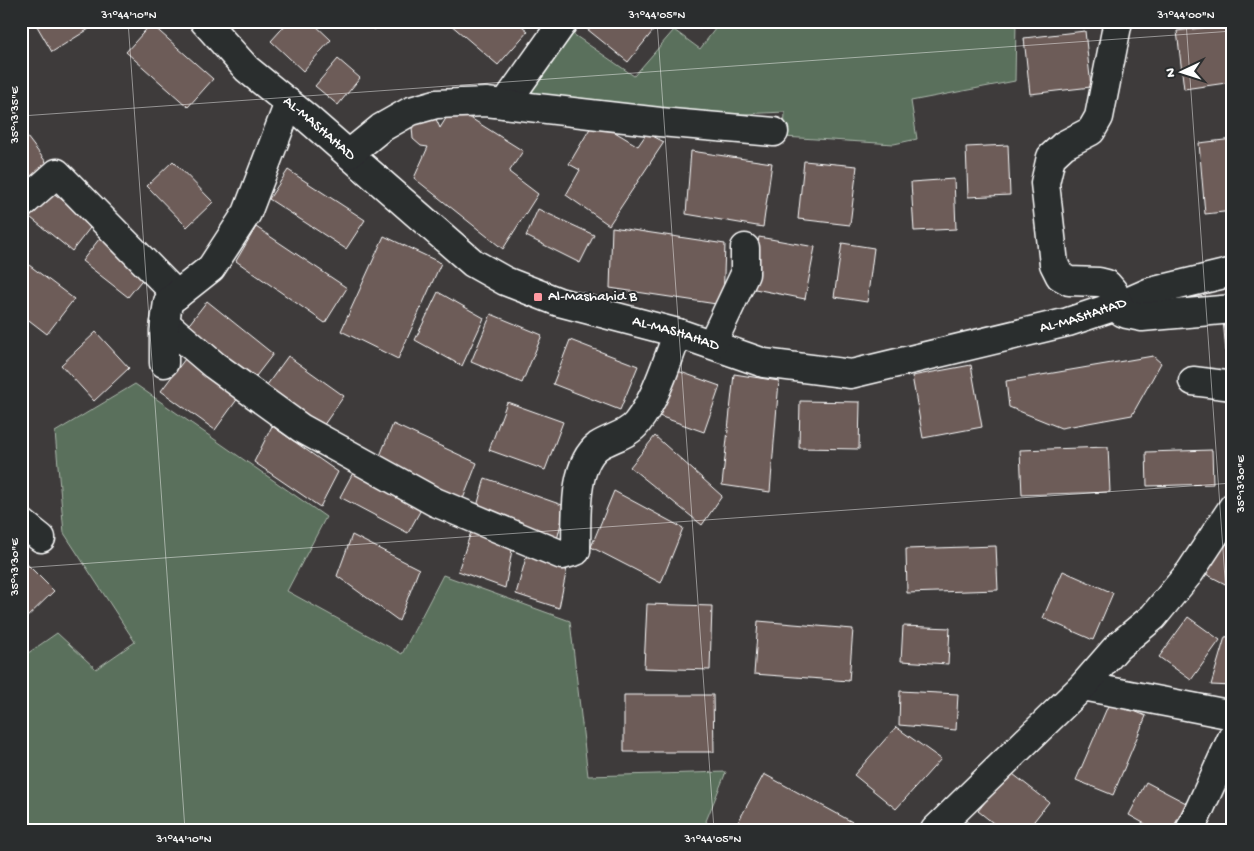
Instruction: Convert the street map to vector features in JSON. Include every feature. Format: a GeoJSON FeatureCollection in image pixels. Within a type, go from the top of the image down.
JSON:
{"type":"FeatureCollection","features":[{"type":"Feature","properties":{"kind":"street","name":"AL-MASHAHAD"},"geometry":{"type":"LineString","coordinates":[[204,21],[247,69],[349,154],[473,263],[506,281],[559,302],[678,333],[764,363],[851,374],[1068,322],[1119,305],[1150,292],[1233,272]]}},
{"type":"Feature","properties":{"kind":"street"},"geometry":{"type":"LineString","coordinates":[[505,104],[564,21]]}},
{"type":"Feature","properties":{"kind":"street"},"geometry":{"type":"LineString","coordinates":[[1118,21],[1099,117],[1091,131],[1064,145],[1052,157],[1045,183],[1054,264],[1060,276],[1068,281],[1107,284],[1113,291],[1122,312],[1127,314],[1142,317],[1233,309]]}},
{"type":"Feature","properties":{"kind":"street"},"geometry":{"type":"LineString","coordinates":[[349,154],[381,128],[411,111],[436,104],[486,102],[660,122],[774,132]]}},
{"type":"Feature","properties":{"kind":"street"},"geometry":{"type":"LineString","coordinates":[[164,363],[165,322],[168,302],[211,268],[247,213],[289,103]]}},
{"type":"Feature","properties":{"kind":"street"},"geometry":{"type":"LineString","coordinates":[[21,205],[57,173],[177,295]]}},
{"type":"Feature","properties":{"kind":"street"},"geometry":{"type":"LineString","coordinates":[[712,344],[745,274],[745,248]]}},
{"type":"Feature","properties":{"kind":"street"},"geometry":{"type":"LineString","coordinates":[[165,322],[214,365],[302,428],[435,502],[562,555],[576,551],[579,480],[588,457],[598,446],[636,426],[650,403],[678,333]]}},
{"type":"Feature","properties":{"kind":"street"},"geometry":{"type":"LineString","coordinates":[[1193,381],[1233,386]]}},
{"type":"Feature","properties":{"kind":"street"},"geometry":{"type":"LineString","coordinates":[[935,830],[1083,686],[1117,647],[1152,617],[1190,572],[1233,507]]}},
{"type":"Feature","properties":{"kind":"street"},"geometry":{"type":"LineString","coordinates":[[1083,686],[1233,715]]}},
{"type":"Feature","properties":{"kind":"street"},"geometry":{"type":"LineString","coordinates":[[1190,830],[1233,736]]}},
{"type":"Feature","properties":{"kind":"green space"},"geometry":{"type":"Polygon","coordinates":[[[721,21],[1016,21],[1015,81],[911,101],[917,139],[894,144],[784,137],[785,112],[720,115],[523,97],[570,32],[634,76],[674,30],[700,49],[721,21]]]}},
{"type":"Feature","properties":{"kind":"green space"},"geometry":{"type":"Polygon","coordinates":[[[135,384],[326,517],[287,591],[402,654],[443,575],[570,621],[588,776],[726,772],[706,821],[711,830],[21,830],[21,658],[57,633],[96,669],[135,642],[64,533],[55,432],[135,384]]]}},
{"type":"Feature","properties":{"kind":"building"},"geometry":{"type":"Polygon","coordinates":[[[34,21],[84,21],[89,29],[52,52],[34,21]]]}},
{"type":"Feature","properties":{"kind":"building"},"geometry":{"type":"Polygon","coordinates":[[[289,21],[311,21],[331,40],[303,71],[271,41],[289,21]]]}},
{"type":"Feature","properties":{"kind":"building"},"geometry":{"type":"Polygon","coordinates":[[[365,21],[383,21],[374,30],[365,21]]]}},
{"type":"Feature","properties":{"kind":"building"},"geometry":{"type":"Polygon","coordinates":[[[453,21],[516,21],[528,31],[498,65],[450,24],[453,21]]]}},
{"type":"Feature","properties":{"kind":"building"},"geometry":{"type":"Polygon","coordinates":[[[577,21],[661,21],[628,62],[577,21]]]}},
{"type":"Feature","properties":{"kind":"building"},"geometry":{"type":"Polygon","coordinates":[[[691,21],[707,21],[701,29],[691,21]]]}},
{"type":"Feature","properties":{"kind":"building"},"geometry":{"type":"Polygon","coordinates":[[[151,24],[213,79],[188,107],[126,52],[151,24]]]}},
{"type":"Feature","properties":{"kind":"building"},"geometry":{"type":"Polygon","coordinates":[[[1233,24],[1233,82],[1184,89],[1177,31],[1233,24]]]}},
{"type":"Feature","properties":{"kind":"building"},"geometry":{"type":"Polygon","coordinates":[[[1085,31],[1091,87],[1030,94],[1024,38],[1085,31]]]}},
{"type":"Feature","properties":{"kind":"building"},"geometry":{"type":"Polygon","coordinates":[[[338,59],[360,78],[338,105],[315,86],[338,59]]]}},
{"type":"Feature","properties":{"kind":"building"},"geometry":{"type":"Polygon","coordinates":[[[453,107],[523,151],[509,172],[538,194],[503,249],[414,178],[428,147],[421,146],[413,139],[412,127],[426,118],[436,119],[440,128],[453,107]]]}},
{"type":"Feature","properties":{"kind":"building"},"geometry":{"type":"Polygon","coordinates":[[[595,120],[638,146],[647,133],[664,142],[609,225],[566,195],[580,170],[569,164],[595,120]]]}},
{"type":"Feature","properties":{"kind":"building"},"geometry":{"type":"Polygon","coordinates":[[[21,129],[49,166],[21,186],[21,129]]]}},
{"type":"Feature","properties":{"kind":"building"},"geometry":{"type":"Polygon","coordinates":[[[1233,139],[1233,211],[1205,214],[1199,143],[1233,139]]]}},
{"type":"Feature","properties":{"kind":"building"},"geometry":{"type":"Polygon","coordinates":[[[1008,145],[1010,195],[968,197],[966,147],[1008,145]]]}},
{"type":"Feature","properties":{"kind":"building"},"geometry":{"type":"Polygon","coordinates":[[[691,151],[772,163],[763,227],[686,214],[691,151]]]}},
{"type":"Feature","properties":{"kind":"building"},"geometry":{"type":"Polygon","coordinates":[[[173,161],[213,202],[187,227],[147,186],[173,161]]]}},
{"type":"Feature","properties":{"kind":"building"},"geometry":{"type":"Polygon","coordinates":[[[804,161],[857,166],[850,225],[798,219],[804,161]]]}},
{"type":"Feature","properties":{"kind":"building"},"geometry":{"type":"Polygon","coordinates":[[[288,170],[365,220],[346,249],[269,199],[288,170]]]}},
{"type":"Feature","properties":{"kind":"building"},"geometry":{"type":"Polygon","coordinates":[[[954,179],[956,229],[914,231],[911,182],[954,179]]]}},
{"type":"Feature","properties":{"kind":"building"},"geometry":{"type":"Polygon","coordinates":[[[47,188],[93,224],[72,251],[26,214],[47,188]]]}},
{"type":"Feature","properties":{"kind":"building"},"geometry":{"type":"Polygon","coordinates":[[[538,209],[594,235],[580,263],[526,236],[538,209]]]}},
{"type":"Feature","properties":{"kind":"building"},"geometry":{"type":"Polygon","coordinates":[[[256,227],[347,288],[325,323],[236,261],[256,227]]]}},
{"type":"Feature","properties":{"kind":"building"},"geometry":{"type":"Polygon","coordinates":[[[612,227],[725,244],[723,305],[610,288],[612,227]]]}},
{"type":"Feature","properties":{"kind":"building"},"geometry":{"type":"Polygon","coordinates":[[[103,234],[149,271],[128,297],[82,261],[103,234]]]}},
{"type":"Feature","properties":{"kind":"building"},"geometry":{"type":"Polygon","coordinates":[[[384,236],[441,263],[398,359],[341,331],[384,236]]]}},
{"type":"Feature","properties":{"kind":"building"},"geometry":{"type":"Polygon","coordinates":[[[759,237],[815,247],[805,299],[750,288],[759,237]]]}},
{"type":"Feature","properties":{"kind":"building"},"geometry":{"type":"Polygon","coordinates":[[[842,243],[874,248],[867,302],[834,297],[842,243]]]}},
{"type":"Feature","properties":{"kind":"building"},"geometry":{"type":"Polygon","coordinates":[[[21,259],[74,299],[47,334],[21,314],[21,259]]]}},
{"type":"Feature","properties":{"kind":"building"},"geometry":{"type":"Polygon","coordinates":[[[438,292],[484,318],[462,366],[415,340],[438,292]]]}},
{"type":"Feature","properties":{"kind":"building"},"geometry":{"type":"Polygon","coordinates":[[[207,301],[273,354],[253,380],[187,327],[207,301]]]}},
{"type":"Feature","properties":{"kind":"building"},"geometry":{"type":"Polygon","coordinates":[[[491,314],[542,335],[522,383],[471,362],[491,314]]]}},
{"type":"Feature","properties":{"kind":"building"},"geometry":{"type":"Polygon","coordinates":[[[1223,319],[1233,319],[1233,374],[1228,374],[1223,319]]]}},
{"type":"Feature","properties":{"kind":"building"},"geometry":{"type":"Polygon","coordinates":[[[96,332],[129,368],[94,401],[61,365],[96,332]]]}},
{"type":"Feature","properties":{"kind":"building"},"geometry":{"type":"Polygon","coordinates":[[[570,340],[638,366],[620,410],[553,384],[570,340]]]}},
{"type":"Feature","properties":{"kind":"building"},"geometry":{"type":"Polygon","coordinates":[[[188,355],[241,394],[215,430],[161,391],[188,355]]]}},
{"type":"Feature","properties":{"kind":"building"},"geometry":{"type":"Polygon","coordinates":[[[288,356],[344,396],[321,429],[264,389],[288,356]]]}},
{"type":"Feature","properties":{"kind":"building"},"geometry":{"type":"Polygon","coordinates":[[[1153,356],[1161,363],[1132,415],[1061,428],[1009,407],[1006,381],[1153,356]]]}},
{"type":"Feature","properties":{"kind":"building"},"geometry":{"type":"Polygon","coordinates":[[[971,365],[982,427],[923,438],[912,376],[971,365]]]}},
{"type":"Feature","properties":{"kind":"building"},"geometry":{"type":"Polygon","coordinates":[[[675,370],[720,386],[704,432],[659,416],[675,370]]]}},
{"type":"Feature","properties":{"kind":"building"},"geometry":{"type":"Polygon","coordinates":[[[734,374],[779,381],[770,492],[722,485],[734,374]]]}},
{"type":"Feature","properties":{"kind":"building"},"geometry":{"type":"Polygon","coordinates":[[[800,401],[860,402],[859,449],[799,448],[800,401]]]}},
{"type":"Feature","properties":{"kind":"building"},"geometry":{"type":"Polygon","coordinates":[[[507,402],[563,422],[545,470],[489,450],[507,402]]]}},
{"type":"Feature","properties":{"kind":"building"},"geometry":{"type":"Polygon","coordinates":[[[393,424],[477,463],[461,504],[377,463],[393,424]]]}},
{"type":"Feature","properties":{"kind":"building"},"geometry":{"type":"Polygon","coordinates":[[[272,426],[338,472],[320,507],[254,462],[272,426]]]}},
{"type":"Feature","properties":{"kind":"building"},"geometry":{"type":"Polygon","coordinates":[[[655,436],[722,496],[702,525],[630,467],[655,436]]]}},
{"type":"Feature","properties":{"kind":"building"},"geometry":{"type":"Polygon","coordinates":[[[1108,447],[1110,492],[1022,495],[1020,450],[1108,447]]]}},
{"type":"Feature","properties":{"kind":"building"},"geometry":{"type":"Polygon","coordinates":[[[1212,450],[1213,484],[1147,486],[1146,452],[1212,450]]]}},
{"type":"Feature","properties":{"kind":"building"},"geometry":{"type":"Polygon","coordinates":[[[356,467],[424,504],[408,533],[340,497],[356,467]]]}},
{"type":"Feature","properties":{"kind":"building"},"geometry":{"type":"Polygon","coordinates":[[[485,478],[565,506],[557,540],[476,510],[485,478]]]}},
{"type":"Feature","properties":{"kind":"building"},"geometry":{"type":"Polygon","coordinates":[[[614,491],[683,528],[661,583],[591,547],[614,491]]]}},
{"type":"Feature","properties":{"kind":"building"},"geometry":{"type":"Polygon","coordinates":[[[474,523],[514,539],[505,588],[458,571],[474,523]]]}},
{"type":"Feature","properties":{"kind":"building"},"geometry":{"type":"Polygon","coordinates":[[[352,535],[419,569],[399,621],[337,576],[352,535]]]}},
{"type":"Feature","properties":{"kind":"building"},"geometry":{"type":"Polygon","coordinates":[[[1233,536],[1233,588],[1204,573],[1233,536]]]}},
{"type":"Feature","properties":{"kind":"building"},"geometry":{"type":"Polygon","coordinates":[[[996,546],[998,590],[907,593],[906,549],[996,546]]]}},
{"type":"Feature","properties":{"kind":"building"},"geometry":{"type":"Polygon","coordinates":[[[527,554],[567,568],[559,608],[516,594],[527,554]]]}},
{"type":"Feature","properties":{"kind":"building"},"geometry":{"type":"Polygon","coordinates":[[[21,558],[54,591],[21,623],[21,558]]]}},
{"type":"Feature","properties":{"kind":"building"},"geometry":{"type":"Polygon","coordinates":[[[1063,571],[1113,593],[1093,640],[1043,618],[1063,571]]]}},
{"type":"Feature","properties":{"kind":"building"},"geometry":{"type":"Polygon","coordinates":[[[647,604],[712,606],[710,670],[644,668],[647,604]]]}},
{"type":"Feature","properties":{"kind":"building"},"geometry":{"type":"Polygon","coordinates":[[[1188,617],[1220,640],[1191,680],[1159,657],[1188,617]]]}},
{"type":"Feature","properties":{"kind":"building"},"geometry":{"type":"Polygon","coordinates":[[[758,621],[853,629],[849,681],[754,674],[758,621]]]}},
{"type":"Feature","properties":{"kind":"building"},"geometry":{"type":"Polygon","coordinates":[[[903,626],[950,628],[948,664],[901,661],[903,626]]]}},
{"type":"Feature","properties":{"kind":"building"},"geometry":{"type":"Polygon","coordinates":[[[1233,636],[1233,686],[1211,685],[1225,637],[1233,636]]]}},
{"type":"Feature","properties":{"kind":"building"},"geometry":{"type":"Polygon","coordinates":[[[900,691],[958,694],[956,730],[899,725],[900,691]]]}},
{"type":"Feature","properties":{"kind":"building"},"geometry":{"type":"Polygon","coordinates":[[[624,695],[713,695],[714,752],[624,752],[624,695]]]}},
{"type":"Feature","properties":{"kind":"building"},"geometry":{"type":"Polygon","coordinates":[[[1110,701],[1146,716],[1113,795],[1076,780],[1110,701]]]}},
{"type":"Feature","properties":{"kind":"building"},"geometry":{"type":"Polygon","coordinates":[[[896,727],[941,759],[896,809],[854,775],[896,727]]]}},
{"type":"Feature","properties":{"kind":"building"},"geometry":{"type":"Polygon","coordinates":[[[1009,771],[1049,802],[1027,830],[1002,830],[978,811],[1009,771]]]}},
{"type":"Feature","properties":{"kind":"building"},"geometry":{"type":"Polygon","coordinates":[[[764,774],[867,830],[743,830],[736,826],[764,774]]]}},
{"type":"Feature","properties":{"kind":"building"},"geometry":{"type":"Polygon","coordinates":[[[1146,782],[1186,803],[1172,830],[1156,830],[1129,815],[1146,782]]]}},
{"type":"Feature","properties":{"kind":"building"},"geometry":{"type":"Polygon","coordinates":[[[1233,814],[1233,830],[1225,830],[1233,814]]]}},
{"type":"Feature","properties":{"kind":"building"},"geometry":{"type":"Polygon","coordinates":[[[967,822],[979,830],[962,830],[967,822]]]}},
{"type":"Feature","properties":{"kind":"place","name":"Al-Mashahid B"},"geometry":{"type":"Point","coordinates":[538,297]}}]}
